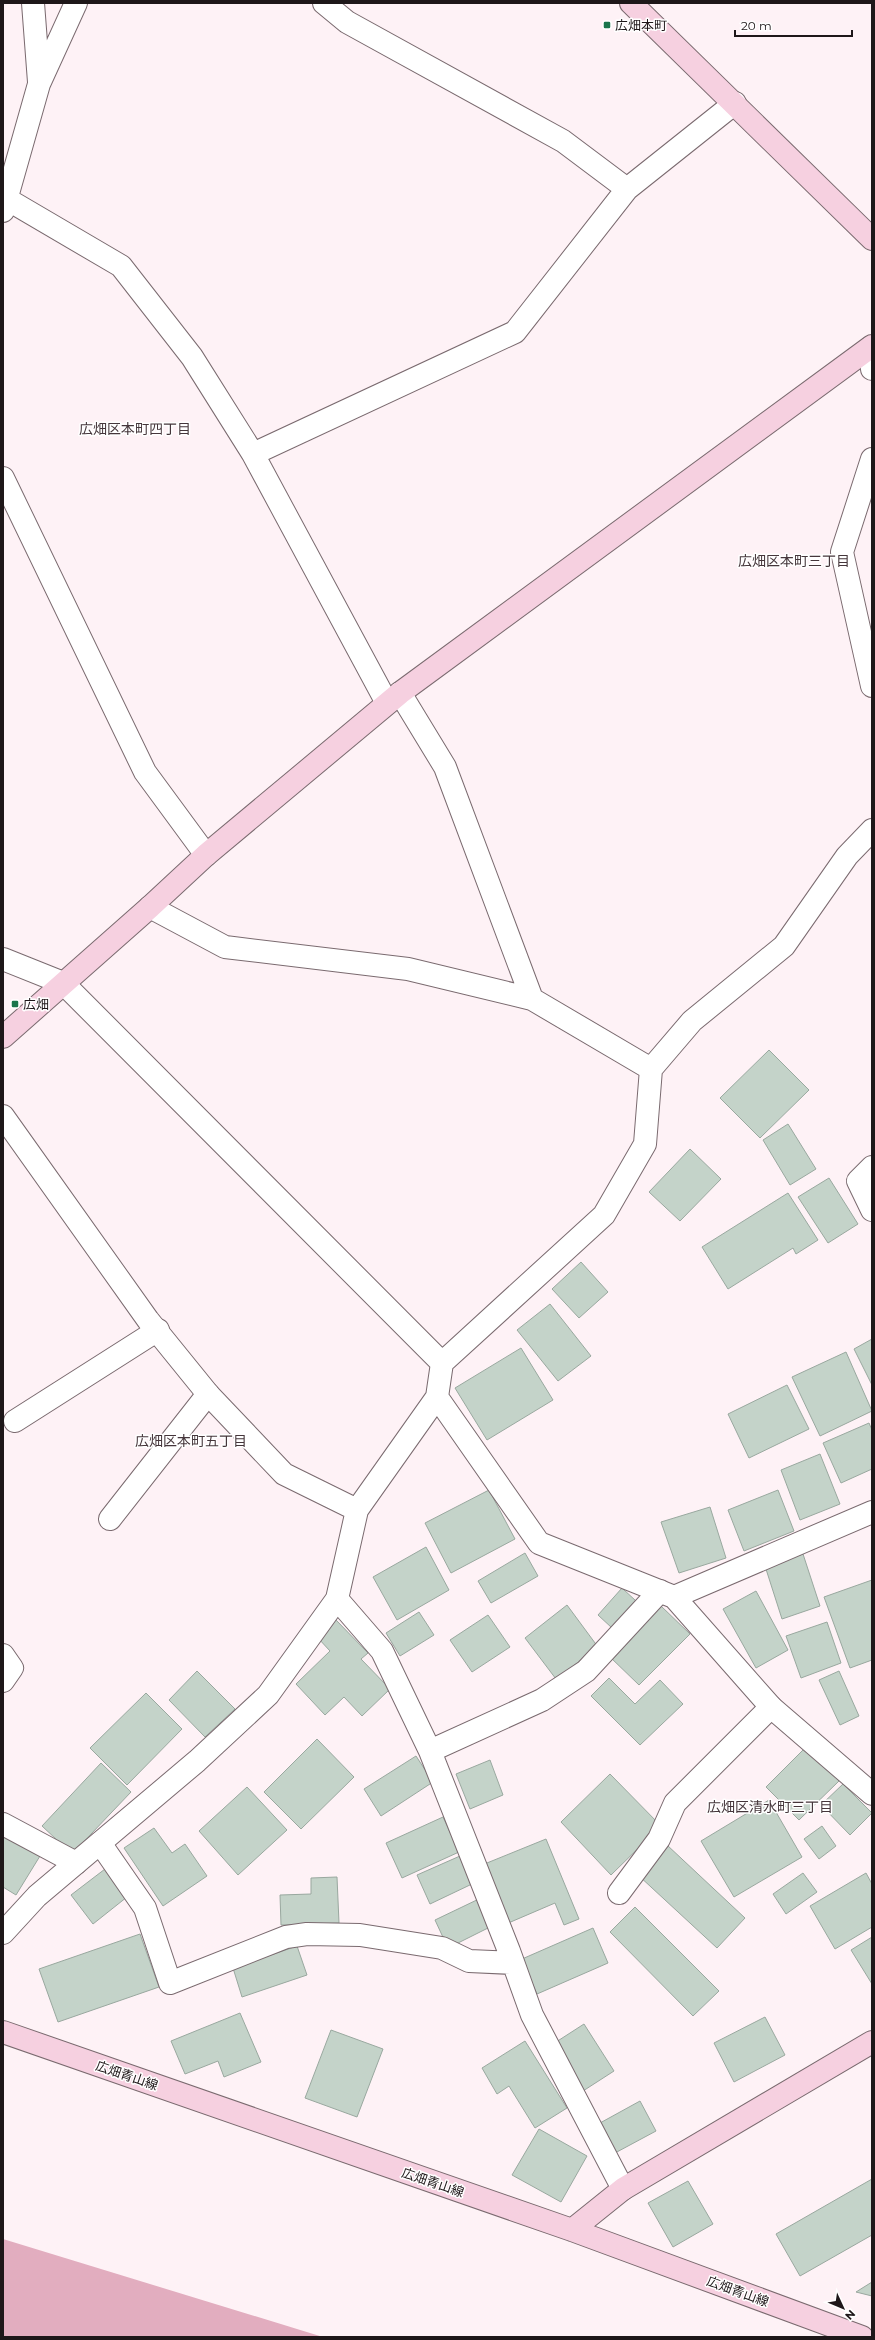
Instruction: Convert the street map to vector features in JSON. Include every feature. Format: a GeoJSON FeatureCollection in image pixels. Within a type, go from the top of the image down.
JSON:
{"type":"FeatureCollection","features":[{"type":"Feature","properties":{"kind":"street"},"geometry":{"type":"LineString","coordinates":[[32,3],[39,84]]}},
{"type":"Feature","properties":{"kind":"street"},"geometry":{"type":"LineString","coordinates":[[76,3],[39,84],[4,204],[121,266],[192,357],[253,454],[394,698],[445,767],[532,999]]}},
{"type":"Feature","properties":{"kind":"street"},"geometry":{"type":"LineString","coordinates":[[324,3],[347,22],[563,141],[627,189]]}},
{"type":"Feature","properties":{"kind":"street"},"geometry":{"type":"LineString","coordinates":[[631,3],[735,103],[872,239]]}},
{"type":"Feature","properties":{"kind":"street"},"geometry":{"type":"LineString","coordinates":[[253,454],[514,332],[627,189],[735,103]]}},
{"type":"Feature","properties":{"kind":"street"},"geometry":{"type":"LineString","coordinates":[[3,1037],[150,907],[206,855],[394,698],[871,355]]}},
{"type":"Feature","properties":{"kind":"street"},"geometry":{"type":"LineString","coordinates":[[872,459],[842,552],[872,686]]}},
{"type":"Feature","properties":{"kind":"street"},"geometry":{"type":"LineString","coordinates":[[3,478],[145,772],[206,855]]}},
{"type":"Feature","properties":{"kind":"street"},"geometry":{"type":"LineString","coordinates":[[3,1933],[37,1896],[197,1761],[268,1695],[337,1599],[357,1510],[437,1397],[442,1363],[604,1216],[645,1144],[651,1069],[692,1021],[784,946],[847,856],[872,830]]}},
{"type":"Feature","properties":{"kind":"street"},"geometry":{"type":"LineString","coordinates":[[150,907],[225,947],[408,969],[532,999],[651,1069]]}},
{"type":"Feature","properties":{"kind":"street"},"geometry":{"type":"LineString","coordinates":[[3,959],[63,983],[442,1363]]}},
{"type":"Feature","properties":{"kind":"street"},"geometry":{"type":"LineString","coordinates":[[3,1116],[148,1320],[158,1330],[208,1394],[284,1474],[357,1510]]}},
{"type":"Feature","properties":{"kind":"street"},"geometry":{"type":"LineString","coordinates":[[872,1167],[858,1181],[872,1210]]}},
{"type":"Feature","properties":{"kind":"street"},"geometry":{"type":"LineString","coordinates":[[15,1421],[158,1330]]}},
{"type":"Feature","properties":{"kind":"street"},"geometry":{"type":"LineString","coordinates":[[110,1519],[208,1394]]}},
{"type":"Feature","properties":{"kind":"street"},"geometry":{"type":"LineString","coordinates":[[437,1397],[539,1542],[667,1594],[771,1707],[872,1794]]}},
{"type":"Feature","properties":{"kind":"street"},"geometry":{"type":"LineString","coordinates":[[430,1751],[542,1700],[586,1670],[667,1594],[872,1512]]}},
{"type":"Feature","properties":{"kind":"street"},"geometry":{"type":"LineString","coordinates":[[337,1599],[382,1651],[430,1751],[532,2015],[623,2189]]}},
{"type":"Feature","properties":{"kind":"street"},"geometry":{"type":"LineString","coordinates":[[3,1655],[12,1668],[3,1681]]}},
{"type":"Feature","properties":{"kind":"street"},"geometry":{"type":"LineString","coordinates":[[619,1893],[659,1839],[675,1803],[771,1707]]}},
{"type":"Feature","properties":{"kind":"street"},"geometry":{"type":"LineString","coordinates":[[3,1824],[76,1863]]}},
{"type":"Feature","properties":{"kind":"street"},"geometry":{"type":"LineString","coordinates":[[100,1843],[145,1908],[170,1983],[286,1937],[307,1934],[360,1935],[442,1948],[469,1961],[512,1963]]}},
{"type":"Feature","properties":{"kind":"street","name":"広畑青山線"},"geometry":{"type":"LineString","coordinates":[[3,2032],[572,2230],[862,2337]]}},
{"type":"Feature","properties":{"kind":"street"},"geometry":{"type":"LineString","coordinates":[[572,2230],[623,2189],[872,2042]]}},
{"type":"Feature","properties":{"kind":"shaded area"},"geometry":{"type":"Polygon","coordinates":[[[3,2239],[323,2337],[3,2337],[3,2239]]]}},
{"type":"Feature","properties":{"kind":"building"},"geometry":{"type":"Polygon","coordinates":[[[769,1050],[809,1090],[760,1138],[720,1098],[769,1050]]]}},
{"type":"Feature","properties":{"kind":"building"},"geometry":{"type":"Polygon","coordinates":[[[788,1124],[816,1169],[790,1185],[763,1140],[788,1124]]]}},
{"type":"Feature","properties":{"kind":"building"},"geometry":{"type":"Polygon","coordinates":[[[690,1149],[721,1179],[680,1221],[649,1192],[690,1149]]]}},
{"type":"Feature","properties":{"kind":"building"},"geometry":{"type":"Polygon","coordinates":[[[829,1178],[858,1224],[828,1243],[798,1197],[829,1178]]]}},
{"type":"Feature","properties":{"kind":"building"},"geometry":{"type":"Polygon","coordinates":[[[788,1193],[818,1240],[796,1254],[793,1248],[728,1289],[702,1247],[788,1193]]]}},
{"type":"Feature","properties":{"kind":"building"},"geometry":{"type":"Polygon","coordinates":[[[581,1262],[608,1292],[579,1318],[552,1289],[581,1262]]]}},
{"type":"Feature","properties":{"kind":"building"},"geometry":{"type":"Polygon","coordinates":[[[550,1304],[591,1356],[558,1381],[517,1330],[550,1304]]]}},
{"type":"Feature","properties":{"kind":"building"},"geometry":{"type":"Polygon","coordinates":[[[872,1339],[872,1385],[854,1349],[872,1339]]]}},
{"type":"Feature","properties":{"kind":"building"},"geometry":{"type":"Polygon","coordinates":[[[521,1348],[553,1400],[487,1440],[455,1388],[521,1348]]]}},
{"type":"Feature","properties":{"kind":"building"},"geometry":{"type":"Polygon","coordinates":[[[846,1352],[872,1411],[820,1436],[792,1377],[846,1352]]]}},
{"type":"Feature","properties":{"kind":"building"},"geometry":{"type":"Polygon","coordinates":[[[787,1385],[809,1429],[749,1458],[728,1414],[787,1385]]]}},
{"type":"Feature","properties":{"kind":"building"},"geometry":{"type":"Polygon","coordinates":[[[869,1423],[872,1430],[872,1469],[841,1483],[823,1443],[869,1423]]]}},
{"type":"Feature","properties":{"kind":"building"},"geometry":{"type":"Polygon","coordinates":[[[820,1454],[840,1504],[800,1520],[781,1470],[820,1454]]]}},
{"type":"Feature","properties":{"kind":"building"},"geometry":{"type":"Polygon","coordinates":[[[489,1490],[515,1539],[451,1573],[425,1523],[489,1490]]]}},
{"type":"Feature","properties":{"kind":"building"},"geometry":{"type":"Polygon","coordinates":[[[778,1490],[794,1531],[744,1551],[728,1510],[778,1490]]]}},
{"type":"Feature","properties":{"kind":"building"},"geometry":{"type":"Polygon","coordinates":[[[710,1507],[726,1558],[679,1573],[661,1522],[710,1507]]]}},
{"type":"Feature","properties":{"kind":"building"},"geometry":{"type":"Polygon","coordinates":[[[426,1547],[449,1590],[397,1620],[373,1577],[426,1547]]]}},
{"type":"Feature","properties":{"kind":"building"},"geometry":{"type":"Polygon","coordinates":[[[525,1553],[538,1576],[491,1603],[478,1581],[525,1553]]]}},
{"type":"Feature","properties":{"kind":"building"},"geometry":{"type":"Polygon","coordinates":[[[803,1554],[820,1606],[782,1619],[765,1566],[803,1554]]]}},
{"type":"Feature","properties":{"kind":"building"},"geometry":{"type":"Polygon","coordinates":[[[872,1580],[872,1660],[850,1668],[824,1597],[872,1580]]]}},
{"type":"Feature","properties":{"kind":"building"},"geometry":{"type":"Polygon","coordinates":[[[622,1588],[636,1601],[612,1628],[598,1615],[622,1588]]]}},
{"type":"Feature","properties":{"kind":"building"},"geometry":{"type":"Polygon","coordinates":[[[756,1591],[788,1650],[756,1668],[723,1609],[756,1591]]]}},
{"type":"Feature","properties":{"kind":"building"},"geometry":{"type":"Polygon","coordinates":[[[567,1605],[598,1647],[556,1679],[525,1638],[567,1605]]]}},
{"type":"Feature","properties":{"kind":"building"},"geometry":{"type":"Polygon","coordinates":[[[660,1605],[690,1634],[639,1685],[609,1656],[660,1605]]]}},
{"type":"Feature","properties":{"kind":"building"},"geometry":{"type":"Polygon","coordinates":[[[419,1612],[434,1635],[400,1656],[386,1633],[419,1612]]]}},
{"type":"Feature","properties":{"kind":"building"},"geometry":{"type":"Polygon","coordinates":[[[488,1615],[510,1647],[472,1672],[450,1640],[488,1615]]]}},
{"type":"Feature","properties":{"kind":"building"},"geometry":{"type":"Polygon","coordinates":[[[336,1620],[368,1653],[361,1659],[390,1689],[362,1716],[344,1697],[325,1715],[296,1684],[330,1651],[318,1638],[336,1620]]]}},
{"type":"Feature","properties":{"kind":"building"},"geometry":{"type":"Polygon","coordinates":[[[827,1622],[841,1663],[801,1678],[786,1636],[827,1622]]]}},
{"type":"Feature","properties":{"kind":"building"},"geometry":{"type":"Polygon","coordinates":[[[197,1671],[235,1709],[205,1737],[169,1700],[197,1671]]]}},
{"type":"Feature","properties":{"kind":"building"},"geometry":{"type":"Polygon","coordinates":[[[839,1671],[859,1716],[840,1725],[819,1680],[839,1671]]]}},
{"type":"Feature","properties":{"kind":"building"},"geometry":{"type":"Polygon","coordinates":[[[609,1678],[635,1704],[660,1680],[683,1704],[640,1745],[591,1696],[609,1678]]]}},
{"type":"Feature","properties":{"kind":"building"},"geometry":{"type":"Polygon","coordinates":[[[146,1693],[182,1729],[127,1785],[90,1748],[146,1693]]]}},
{"type":"Feature","properties":{"kind":"building"},"geometry":{"type":"Polygon","coordinates":[[[317,1739],[354,1777],[301,1829],[264,1792],[317,1739]]]}},
{"type":"Feature","properties":{"kind":"building"},"geometry":{"type":"Polygon","coordinates":[[[806,1747],[839,1781],[799,1820],[766,1787],[806,1747]]]}},
{"type":"Feature","properties":{"kind":"building"},"geometry":{"type":"Polygon","coordinates":[[[416,1756],[433,1782],[381,1816],[364,1789],[416,1756]]]}},
{"type":"Feature","properties":{"kind":"building"},"geometry":{"type":"Polygon","coordinates":[[[490,1760],[503,1795],[470,1809],[456,1774],[490,1760]]]}},
{"type":"Feature","properties":{"kind":"building"},"geometry":{"type":"Polygon","coordinates":[[[101,1763],[131,1792],[72,1854],[42,1826],[101,1763]]]}},
{"type":"Feature","properties":{"kind":"building"},"geometry":{"type":"Polygon","coordinates":[[[610,1774],[661,1826],[611,1875],[561,1822],[610,1774]]]}},
{"type":"Feature","properties":{"kind":"building"},"geometry":{"type":"Polygon","coordinates":[[[843,1784],[872,1813],[850,1835],[821,1805],[843,1784]]]}},
{"type":"Feature","properties":{"kind":"building"},"geometry":{"type":"Polygon","coordinates":[[[247,1787],[287,1830],[238,1875],[199,1831],[247,1787]]]}},
{"type":"Feature","properties":{"kind":"building"},"geometry":{"type":"Polygon","coordinates":[[[769,1800],[802,1857],[734,1897],[701,1841],[769,1800]]]}},
{"type":"Feature","properties":{"kind":"building"},"geometry":{"type":"Polygon","coordinates":[[[443,1817],[459,1852],[402,1878],[386,1843],[443,1817]]]}},
{"type":"Feature","properties":{"kind":"building"},"geometry":{"type":"Polygon","coordinates":[[[822,1826],[836,1846],[819,1859],[804,1839],[822,1826]]]}},
{"type":"Feature","properties":{"kind":"building"},"geometry":{"type":"Polygon","coordinates":[[[154,1828],[172,1853],[185,1844],[207,1876],[163,1906],[124,1848],[154,1828]]]}},
{"type":"Feature","properties":{"kind":"building"},"geometry":{"type":"Polygon","coordinates":[[[3,1832],[40,1856],[16,1895],[3,1887],[3,1832]]]}},
{"type":"Feature","properties":{"kind":"building"},"geometry":{"type":"Polygon","coordinates":[[[546,1839],[579,1919],[564,1925],[555,1903],[506,1924],[482,1865],[546,1839]]]}},
{"type":"Feature","properties":{"kind":"building"},"geometry":{"type":"Polygon","coordinates":[[[667,1845],[745,1918],[717,1948],[638,1875],[667,1845]]]}},
{"type":"Feature","properties":{"kind":"building"},"geometry":{"type":"Polygon","coordinates":[[[460,1856],[472,1884],[430,1904],[417,1875],[460,1856]]]}},
{"type":"Feature","properties":{"kind":"building"},"geometry":{"type":"Polygon","coordinates":[[[105,1869],[127,1897],[93,1924],[71,1895],[105,1869]]]}},
{"type":"Feature","properties":{"kind":"building"},"geometry":{"type":"Polygon","coordinates":[[[803,1873],[817,1892],[786,1914],[773,1894],[803,1873]]]}},
{"type":"Feature","properties":{"kind":"building"},"geometry":{"type":"Polygon","coordinates":[[[866,1873],[872,1884],[872,1927],[835,1949],[810,1906],[866,1873]]]}},
{"type":"Feature","properties":{"kind":"building"},"geometry":{"type":"Polygon","coordinates":[[[337,1877],[339,1923],[281,1925],[280,1895],[311,1894],[311,1878],[337,1877]]]}},
{"type":"Feature","properties":{"kind":"building"},"geometry":{"type":"Polygon","coordinates":[[[483,1897],[496,1924],[448,1948],[435,1920],[483,1897]]]}},
{"type":"Feature","properties":{"kind":"building"},"geometry":{"type":"Polygon","coordinates":[[[635,1907],[719,1991],[693,2016],[610,1932],[635,1907]]]}},
{"type":"Feature","properties":{"kind":"building"},"geometry":{"type":"Polygon","coordinates":[[[593,1928],[608,1963],[537,1994],[522,1959],[593,1928]]]}},
{"type":"Feature","properties":{"kind":"building"},"geometry":{"type":"Polygon","coordinates":[[[140,1934],[159,1987],[58,2022],[39,1969],[140,1934]]]}},
{"type":"Feature","properties":{"kind":"building"},"geometry":{"type":"Polygon","coordinates":[[[872,1937],[872,1984],[851,1950],[872,1937]]]}},
{"type":"Feature","properties":{"kind":"building"},"geometry":{"type":"Polygon","coordinates":[[[297,1946],[307,1975],[242,1997],[233,1968],[297,1946]]]}},
{"type":"Feature","properties":{"kind":"building"},"geometry":{"type":"Polygon","coordinates":[[[240,2013],[261,2062],[224,2077],[218,2061],[185,2074],[171,2041],[240,2013]]]}},
{"type":"Feature","properties":{"kind":"building"},"geometry":{"type":"Polygon","coordinates":[[[765,2017],[785,2055],[734,2082],[714,2043],[765,2017]]]}},
{"type":"Feature","properties":{"kind":"building"},"geometry":{"type":"Polygon","coordinates":[[[584,2024],[614,2071],[583,2091],[553,2044],[584,2024]]]}},
{"type":"Feature","properties":{"kind":"building"},"geometry":{"type":"Polygon","coordinates":[[[331,2030],[383,2049],[357,2117],[305,2098],[331,2030]]]}},
{"type":"Feature","properties":{"kind":"building"},"geometry":{"type":"Polygon","coordinates":[[[525,2041],[567,2108],[535,2128],[509,2086],[497,2094],[482,2068],[525,2041]]]}},
{"type":"Feature","properties":{"kind":"building"},"geometry":{"type":"Polygon","coordinates":[[[640,2101],[656,2131],[615,2153],[600,2123],[640,2101]]]}},
{"type":"Feature","properties":{"kind":"building"},"geometry":{"type":"Polygon","coordinates":[[[539,2129],[587,2156],[561,2202],[512,2175],[539,2129]]]}},
{"type":"Feature","properties":{"kind":"building"},"geometry":{"type":"Polygon","coordinates":[[[872,2179],[872,2235],[800,2276],[776,2234],[872,2179]]]}},
{"type":"Feature","properties":{"kind":"building"},"geometry":{"type":"Polygon","coordinates":[[[688,2181],[713,2224],[673,2247],[648,2203],[688,2181]]]}},
{"type":"Feature","properties":{"kind":"building"},"geometry":{"type":"Polygon","coordinates":[[[872,2282],[872,2296],[856,2292],[872,2282]]]}},
{"type":"Feature","properties":{"kind":"place","name":"広畑本町"},"geometry":{"type":"Point","coordinates":[607,25]}},
{"type":"Feature","properties":{"kind":"place","name":"広畑"},"geometry":{"type":"Point","coordinates":[15,1004]}},
{"type":"Feature","properties":{"kind":"district","name":"広畑区本町四丁目"},"geometry":{"type":"Point","coordinates":[135,429]}},
{"type":"Feature","properties":{"kind":"district","name":"広畑区本町三丁目"},"geometry":{"type":"Point","coordinates":[794,561]}},
{"type":"Feature","properties":{"kind":"district","name":"広畑区本町五丁目"},"geometry":{"type":"Point","coordinates":[191,1441]}},
{"type":"Feature","properties":{"kind":"district","name":"広畑区清水町三丁目"},"geometry":{"type":"Point","coordinates":[770,1807]}}]}
